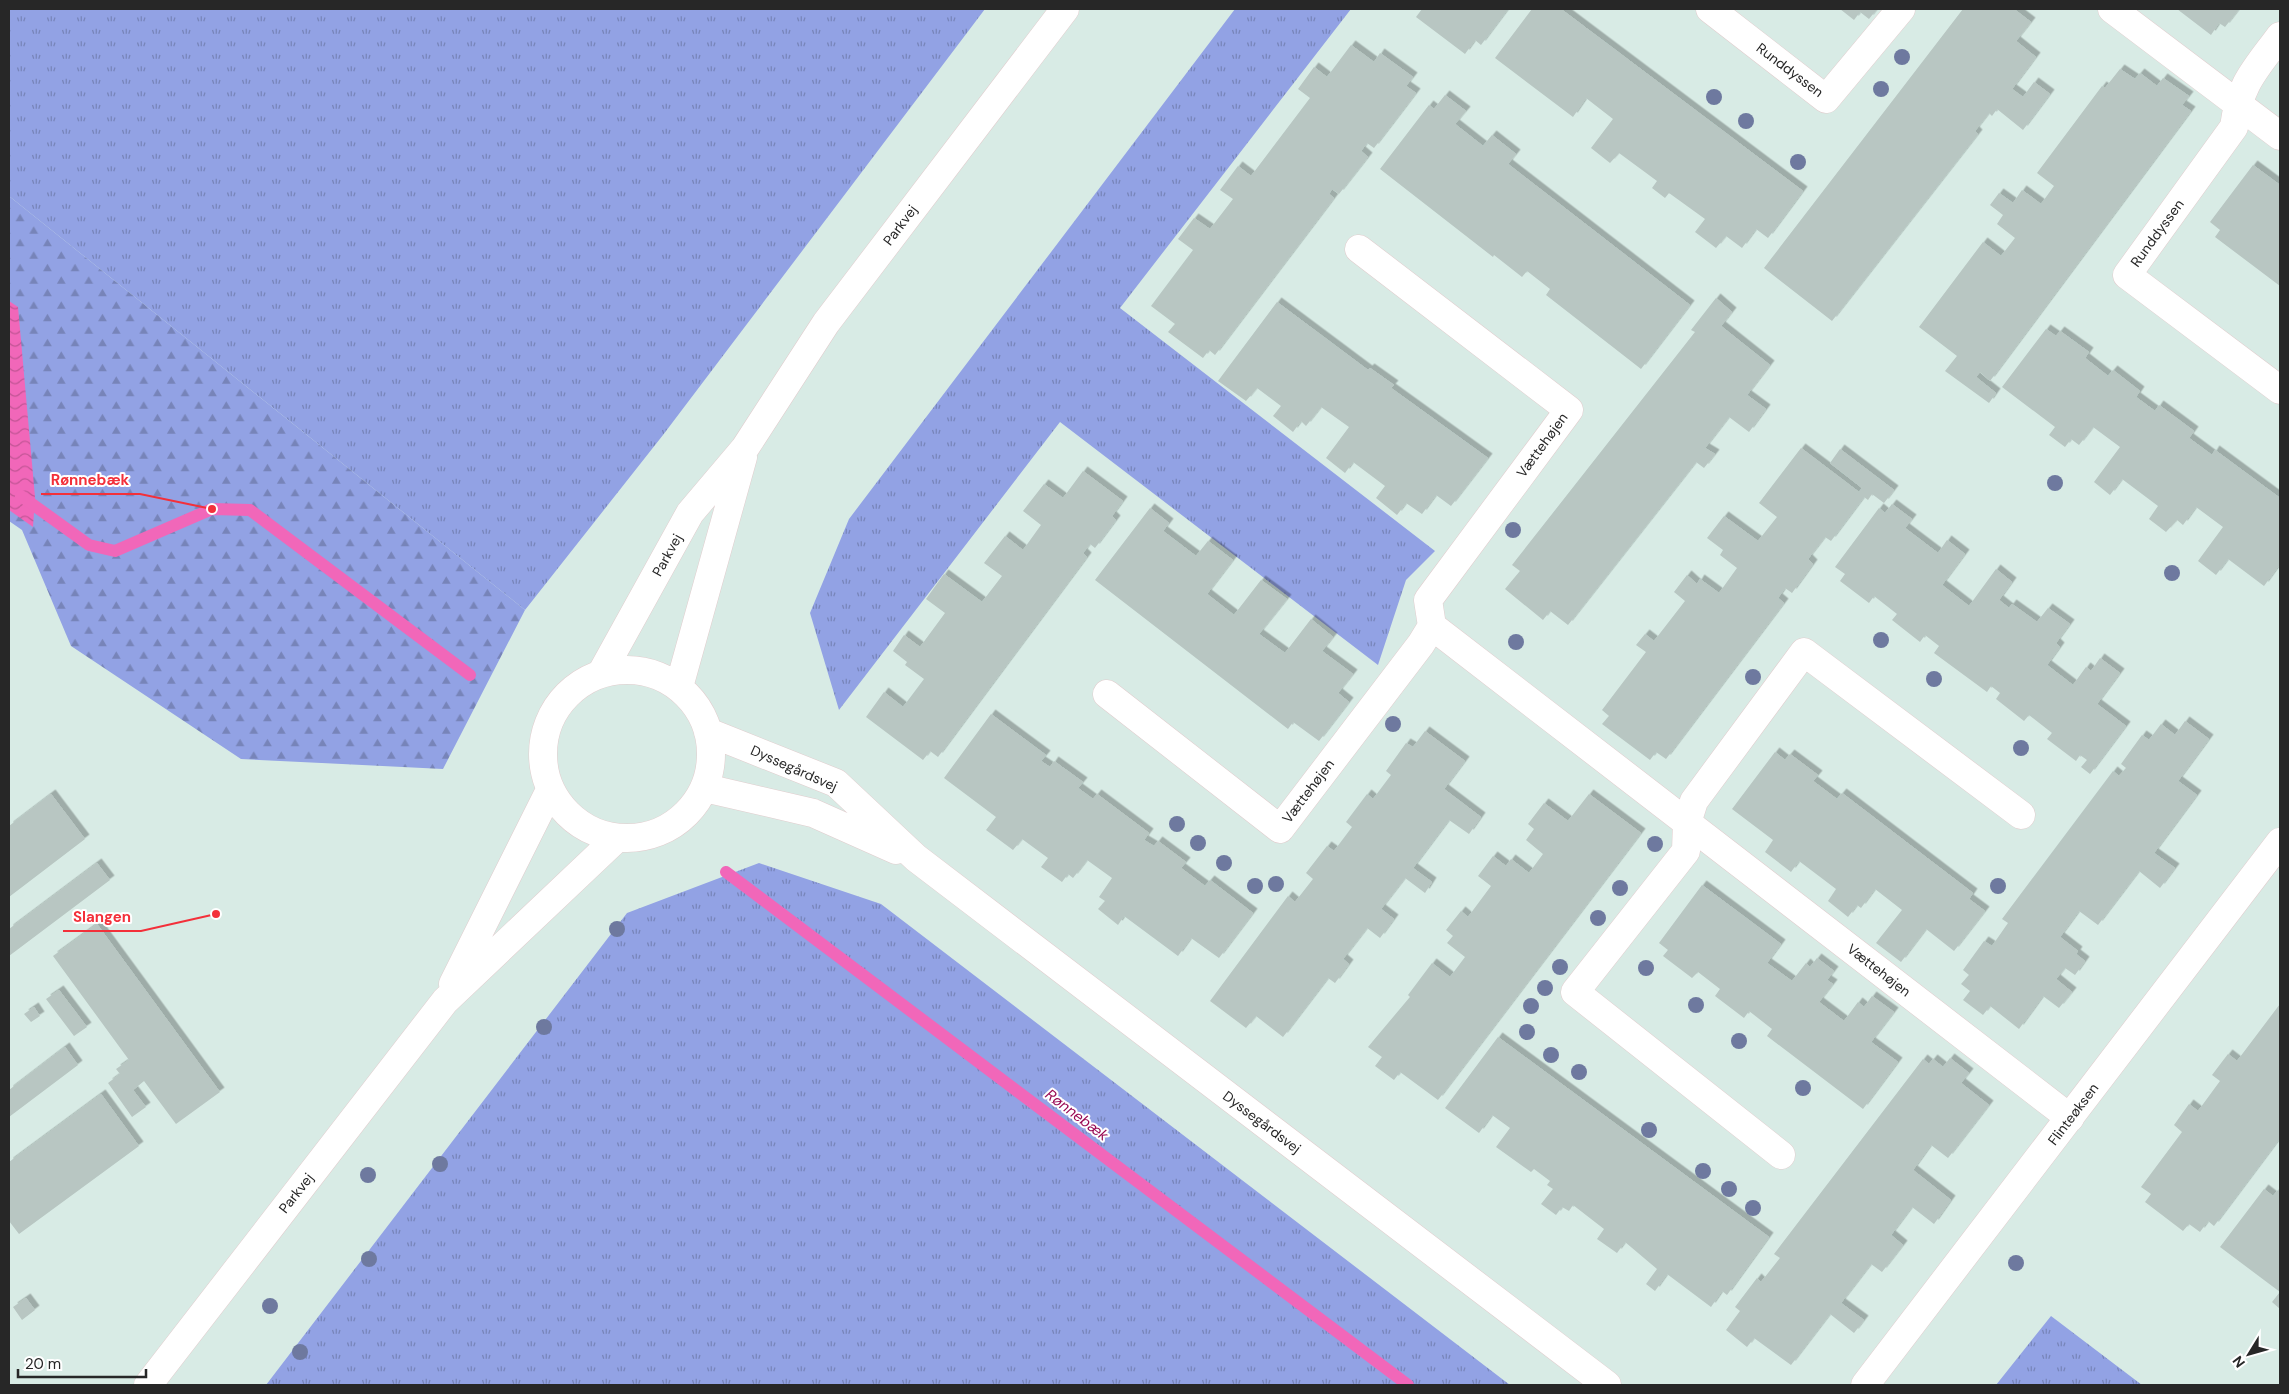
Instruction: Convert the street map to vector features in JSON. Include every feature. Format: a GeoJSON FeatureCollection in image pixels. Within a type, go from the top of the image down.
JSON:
{"type":"FeatureCollection","features":[{"type":"Feature","properties":{"kind":"street","name":"Parkvej"},"geometry":{"type":"LineString","coordinates":[[602,672],[690,512],[745,448],[826,322],[1066,9]]}},
{"type":"Feature","properties":{"kind":"street","name":"Runddyssen"},"geometry":{"type":"LineString","coordinates":[[1710,9],[1826,99],[1901,9]]}},
{"type":"Feature","properties":{"kind":"street"},"geometry":{"type":"LineString","coordinates":[[2112,9],[2280,136]]}},
{"type":"Feature","properties":{"kind":"street","name":"Runddyssen"},"geometry":{"type":"LineString","coordinates":[[2280,36],[2244,84],[2237,104],[2234,128],[2127,275],[2280,390]]}},
{"type":"Feature","properties":{"kind":"street","name":"Vættehøjen"},"geometry":{"type":"LineString","coordinates":[[1107,694],[1280,829],[1421,644],[1432,626],[1428,600],[1569,410],[1359,249]]}},
{"type":"Feature","properties":{"kind":"street","name":"Parkvej"},"geometry":{"type":"LineString","coordinates":[[679,687],[745,448]]}},
{"type":"Feature","properties":{"kind":"street","name":"Vættehøjen"},"geometry":{"type":"LineString","coordinates":[[1432,626],[2070,1118]]}},
{"type":"Feature","properties":{"kind":"street"},"geometry":{"type":"LineString","coordinates":[[1781,1155],[1575,992],[1686,851],[1687,823],[1694,801],[1804,652],[2021,816]]}},
{"type":"Feature","properties":{"kind":"street"},"geometry":{"type":"LineString","coordinates":[[622,669],[642,670],[662,676],[679,687],[698,707],[708,732],[711,760],[704,788],[693,806],[678,821],[660,832],[639,837],[617,838],[596,833],[577,823],[562,808],[550,790],[544,770],[542,750],[546,729],[554,710],[566,694],[583,681],[602,672],[622,669]]}},
{"type":"Feature","properties":{"kind":"street","name":"Dyssegårdsvej"},"geometry":{"type":"LineString","coordinates":[[708,732],[836,784],[916,858],[1607,1385]]}},
{"type":"Feature","properties":{"kind":"street","name":"Dyssegårdsvej"},"geometry":{"type":"LineString","coordinates":[[704,788],[813,813],[916,858]]}},
{"type":"Feature","properties":{"kind":"street","name":"Parkvej"},"geometry":{"type":"LineString","coordinates":[[445,1000],[550,790]]}},
{"type":"Feature","properties":{"kind":"street","name":"Parkvej"},"geometry":{"type":"LineString","coordinates":[[148,1385],[445,1000],[617,838]]}},
{"type":"Feature","properties":{"kind":"street","name":"Flinteøksen"},"geometry":{"type":"LineString","coordinates":[[1865,1385],[2280,842]]}},
{"type":"Feature","properties":{"kind":"green space"},"geometry":{"type":"Polygon","coordinates":[[[9,9],[985,9],[663,435],[525,610],[9,196],[9,9]]]}},
{"type":"Feature","properties":{"kind":"green space"},"geometry":{"type":"Polygon","coordinates":[[[1235,9],[1351,9],[1120,308],[1435,551],[1406,580],[1378,665],[1060,422],[839,710],[810,613],[849,519],[1235,9]]]}},
{"type":"Feature","properties":{"kind":"green space"},"geometry":{"type":"Polygon","coordinates":[[[9,196],[525,610],[443,769],[241,759],[71,646],[22,530],[9,521],[9,196]]]}},
{"type":"Feature","properties":{"kind":"green space"},"geometry":{"type":"Polygon","coordinates":[[[759,863],[881,904],[1510,1385],[266,1385],[627,913],[759,863]]]}},
{"type":"Feature","properties":{"kind":"green space"},"geometry":{"type":"Polygon","coordinates":[[[2051,1316],[2142,1385],[1996,1385],[2051,1316]]]}},
{"type":"Feature","properties":{"kind":"water"},"geometry":{"type":"Polygon","coordinates":[[[9,301],[18,307],[35,497],[33,527],[9,510],[9,301]]]}},
{"type":"Feature","properties":{"kind":"building"},"geometry":{"type":"Polygon","coordinates":[[[1422,9],[1508,9],[1481,45],[1475,40],[1465,54],[1416,17],[1422,9]]]}},
{"type":"Feature","properties":{"kind":"building"},"geometry":{"type":"Polygon","coordinates":[[[1532,9],[1561,9],[1803,191],[1768,238],[1756,229],[1742,248],[1726,236],[1716,248],[1695,232],[1705,219],[1669,193],[1665,198],[1652,188],[1657,181],[1619,153],[1610,163],[1591,148],[1613,119],[1586,98],[1573,117],[1495,58],[1532,9]]]}},
{"type":"Feature","properties":{"kind":"building"},"geometry":{"type":"Polygon","coordinates":[[[1840,9],[1877,9],[1869,19],[1860,12],[1854,20],[1840,9]]]}},
{"type":"Feature","properties":{"kind":"building"},"geometry":{"type":"Polygon","coordinates":[[[1963,9],[2014,9],[2031,22],[2016,41],[2036,57],[2012,89],[2023,97],[2034,82],[2050,94],[2023,130],[1997,109],[1992,116],[1989,113],[1975,131],[1978,134],[1832,321],[1764,268],[1963,9]]]}},
{"type":"Feature","properties":{"kind":"building"},"geometry":{"type":"Polygon","coordinates":[[[2177,9],[2239,9],[2225,27],[2219,23],[2211,35],[2177,9]]]}},
{"type":"Feature","properties":{"kind":"building"},"geometry":{"type":"Polygon","coordinates":[[[1351,45],[1374,62],[1380,53],[1413,77],[1406,86],[1416,93],[1374,148],[1367,143],[1361,151],[1368,157],[1339,194],[1332,189],[1329,194],[1334,198],[1215,355],[1209,350],[1203,358],[1168,332],[1175,324],[1151,306],[1193,250],[1178,239],[1194,218],[1210,229],[1233,199],[1220,190],[1238,166],[1251,176],[1310,98],[1298,89],[1314,67],[1327,77],[1351,45]]]}},
{"type":"Feature","properties":{"kind":"building"},"geometry":{"type":"Polygon","coordinates":[[[2120,69],[2135,79],[2140,73],[2157,86],[2163,78],[2189,96],[2182,105],[2191,111],[1990,381],[1980,372],[1976,377],[1996,393],[1989,403],[1945,371],[1957,356],[1919,327],[1983,242],[2001,256],[2015,238],[1997,224],[2003,215],[1990,205],[1999,193],[2013,203],[2022,190],[2041,204],[2054,186],[2037,173],[2102,86],[2105,88],[2120,69]]]}},
{"type":"Feature","properties":{"kind":"building"},"geometry":{"type":"Polygon","coordinates":[[[1445,95],[1466,111],[1455,124],[1483,146],[1492,135],[1516,154],[1508,164],[1690,305],[1641,369],[1546,295],[1550,289],[1527,271],[1522,277],[1494,255],[1493,257],[1380,169],[1429,105],[1434,109],[1445,95]]]}},
{"type":"Feature","properties":{"kind":"building"},"geometry":{"type":"Polygon","coordinates":[[[2253,165],[2280,185],[2280,286],[2215,237],[2220,230],[2210,222],[2253,165]]]}},
{"type":"Feature","properties":{"kind":"building"},"geometry":{"type":"Polygon","coordinates":[[[1716,298],[1732,312],[1721,326],[1770,365],[1747,395],[1766,409],[1749,432],[1729,417],[1705,448],[1715,454],[1704,468],[1696,462],[1568,625],[1550,611],[1543,620],[1505,589],[1520,571],[1512,565],[1695,332],[1691,330],[1716,298]]]}},
{"type":"Feature","properties":{"kind":"building"},"geometry":{"type":"Polygon","coordinates":[[[1277,302],[1368,370],[1370,368],[1394,385],[1391,388],[1488,458],[1451,506],[1436,495],[1422,514],[1406,503],[1397,515],[1376,498],[1385,486],[1353,462],[1345,473],[1326,458],[1349,427],[1321,407],[1306,426],[1301,421],[1293,432],[1273,416],[1281,406],[1257,388],[1246,401],[1218,381],[1277,302]]]}},
{"type":"Feature","properties":{"kind":"building"},"geometry":{"type":"Polygon","coordinates":[[[2046,329],[2056,336],[2060,331],[2089,352],[2085,358],[2108,376],[2113,370],[2140,391],[2136,397],[2155,411],[2159,405],[2194,431],[2189,438],[2212,455],[2215,450],[2280,498],[2280,564],[2264,586],[2228,559],[2216,575],[2198,561],[2223,527],[2196,507],[2183,525],[2177,520],[2166,532],[2149,519],[2158,506],[2122,479],[2110,495],[2094,482],[2120,447],[2093,427],[2079,445],[2071,439],[2065,447],[2049,435],[2055,427],[2002,387],[2046,329]]]}},
{"type":"Feature","properties":{"kind":"building"},"geometry":{"type":"Polygon","coordinates":[[[1801,448],[1859,492],[1862,488],[1830,463],[1840,449],[1894,490],[1884,503],[1872,494],[1868,500],[1864,497],[1831,541],[1825,537],[1808,559],[1813,564],[1792,593],[1785,588],[1778,598],[1784,603],[1666,759],[1656,752],[1650,760],[1602,724],[1609,716],[1602,710],[1646,652],[1636,645],[1645,634],[1654,641],[1685,601],[1674,592],[1687,575],[1697,584],[1700,579],[1719,593],[1737,568],[1720,555],[1723,550],[1707,538],[1724,516],[1758,541],[1777,517],[1759,503],[1801,448]]]}},
{"type":"Feature","properties":{"kind":"building"},"geometry":{"type":"Polygon","coordinates":[[[1083,471],[1123,501],[1112,516],[1116,520],[1095,548],[1090,544],[1083,553],[1087,557],[938,757],[930,751],[923,760],[866,717],[884,692],[903,707],[924,679],[905,665],[907,662],[893,651],[904,635],[920,647],[945,613],[926,599],[944,574],[982,602],[1002,576],[984,563],[1005,536],[1023,550],[1041,525],[1023,511],[1044,484],[1063,498],[1083,471]]]}},
{"type":"Feature","properties":{"kind":"building"},"geometry":{"type":"Polygon","coordinates":[[[1892,504],[1912,519],[1905,528],[1938,553],[1947,540],[1965,554],[1942,585],[1969,606],[1996,569],[2012,582],[1999,600],[2009,608],[2012,604],[2037,622],[2048,608],[2070,624],[2056,643],[2060,647],[2047,665],[2073,685],[2086,667],[2091,671],[2100,658],[2120,673],[2097,704],[2126,726],[2090,774],[2081,767],[2087,760],[2080,755],[2076,761],[2047,739],[2052,733],[2029,715],[2024,721],[1996,699],[2000,693],[1991,686],[1987,692],[1934,653],[1939,646],[1925,635],[1920,642],[1892,620],[1897,614],[1874,596],[1869,603],[1840,581],[1845,574],[1835,567],[1879,508],[1885,513],[1892,504]]]}},
{"type":"Feature","properties":{"kind":"building"},"geometry":{"type":"Polygon","coordinates":[[[1150,508],[1169,523],[1163,531],[1196,556],[1208,541],[1233,560],[1207,594],[1234,615],[1261,580],[1287,599],[1259,634],[1285,653],[1311,619],[1333,637],[1322,651],[1353,674],[1338,693],[1349,702],[1319,741],[1293,722],[1288,729],[1095,580],[1150,508]]]}},
{"type":"Feature","properties":{"kind":"building"},"geometry":{"type":"Polygon","coordinates":[[[991,714],[1046,755],[1041,761],[1050,767],[1054,761],[1083,782],[1078,788],[1093,799],[1097,794],[1149,833],[1144,840],[1154,846],[1158,841],[1186,862],[1181,868],[1205,886],[1210,880],[1253,913],[1219,958],[1191,938],[1178,956],[1124,916],[1118,925],[1098,909],[1105,901],[1099,897],[1112,878],[1087,860],[1073,878],[1068,874],[1062,882],[1041,867],[1048,858],[1022,839],[1013,850],[986,830],[996,817],[944,778],[991,714]]]}},
{"type":"Feature","properties":{"kind":"building"},"geometry":{"type":"Polygon","coordinates":[[[2185,721],[2209,739],[2178,781],[2197,795],[2154,853],[2175,868],[2160,888],[2139,871],[2098,925],[2079,911],[2060,937],[2078,951],[2076,954],[2085,961],[2075,975],[2065,968],[2056,979],[2072,992],[2059,1008],[2043,996],[2019,1029],[1990,1006],[1983,1015],[1963,1000],[1970,991],[1961,984],[1969,975],[1963,970],[1984,941],[1992,946],[2008,923],[2002,919],[2113,771],[2119,776],[2126,768],[2121,764],[2142,735],[2149,740],[2161,724],[2175,735],[2185,721]]]}},
{"type":"Feature","properties":{"kind":"building"},"geometry":{"type":"Polygon","coordinates":[[[1425,731],[1465,761],[1444,789],[1481,817],[1469,834],[1449,820],[1413,868],[1432,882],[1425,893],[1405,878],[1381,909],[1394,919],[1380,938],[1367,928],[1343,959],[1349,964],[1335,983],[1328,978],[1283,1037],[1256,1016],[1246,1028],[1210,1001],[1288,896],[1295,902],[1313,879],[1306,873],[1327,846],[1334,851],[1352,827],[1346,822],[1367,794],[1373,799],[1391,775],[1386,771],[1406,743],[1413,747],[1425,731]]]}},
{"type":"Feature","properties":{"kind":"building"},"geometry":{"type":"Polygon","coordinates":[[[1775,752],[1785,760],[1790,754],[1818,775],[1813,781],[1837,799],[1842,793],[1973,893],[1969,899],[1985,911],[1954,951],[1926,929],[1901,962],[1876,943],[1902,910],[1875,889],[1861,908],[1857,905],[1848,917],[1828,901],[1836,889],[1799,861],[1791,872],[1765,852],[1773,840],[1732,809],[1775,752]]]}},
{"type":"Feature","properties":{"kind":"building"},"geometry":{"type":"Polygon","coordinates":[[[51,794],[85,839],[9,897],[9,826],[51,794]]]}},
{"type":"Feature","properties":{"kind":"building"},"geometry":{"type":"Polygon","coordinates":[[[1589,794],[1641,833],[1438,1100],[1400,1072],[1394,1080],[1375,1066],[1382,1057],[1368,1047],[1410,997],[1408,995],[1432,963],[1450,977],[1465,957],[1447,943],[1453,936],[1446,930],[1461,911],[1468,917],[1491,886],[1478,876],[1493,856],[1506,866],[1511,859],[1529,873],[1543,854],[1526,840],[1534,829],[1528,824],[1544,803],[1568,821],[1589,794]]]}},
{"type":"Feature","properties":{"kind":"building"},"geometry":{"type":"Polygon","coordinates":[[[97,863],[110,880],[9,956],[9,929],[97,863]]]}},
{"type":"Feature","properties":{"kind":"building"},"geometry":{"type":"Polygon","coordinates":[[[1702,885],[1781,944],[1767,963],[1792,981],[1806,963],[1810,967],[1817,958],[1834,971],[1827,980],[1833,984],[1819,1002],[1844,1021],[1858,1002],[1864,1007],[1872,996],[1894,1012],[1871,1042],[1898,1062],[1863,1109],[1767,1036],[1772,1029],[1749,1011],[1744,1018],[1715,996],[1720,989],[1698,972],[1692,978],[1663,956],[1668,950],[1659,943],[1702,885]]]}},
{"type":"Feature","properties":{"kind":"building"},"geometry":{"type":"Polygon","coordinates":[[[97,924],[220,1092],[176,1124],[144,1081],[133,1090],[146,1107],[132,1117],[108,1083],[120,1074],[116,1069],[129,1060],[53,956],[97,924]]]}},
{"type":"Feature","properties":{"kind":"building"},"geometry":{"type":"Polygon","coordinates":[[[59,990],[87,1027],[74,1036],[46,999],[59,990]]]}},
{"type":"Feature","properties":{"kind":"building"},"geometry":{"type":"Polygon","coordinates":[[[2280,1004],[2280,1138],[2214,1226],[2208,1221],[2200,1232],[2189,1224],[2183,1231],[2145,1202],[2151,1194],[2141,1187],[2182,1132],[2174,1125],[2189,1104],[2198,1111],[2220,1081],[2212,1075],[2228,1054],[2237,1061],[2280,1004]]]}},
{"type":"Feature","properties":{"kind":"building"},"geometry":{"type":"Polygon","coordinates":[[[34,1007],[40,1016],[31,1022],[24,1014],[34,1007]]]}},
{"type":"Feature","properties":{"kind":"building"},"geometry":{"type":"Polygon","coordinates":[[[1498,1037],[1769,1237],[1727,1295],[1722,1291],[1711,1307],[1667,1274],[1655,1291],[1646,1284],[1657,1269],[1625,1242],[1617,1253],[1597,1239],[1604,1229],[1573,1205],[1569,1211],[1562,1207],[1556,1215],[1541,1204],[1553,1189],[1547,1185],[1550,1181],[1534,1169],[1531,1172],[1496,1147],[1510,1128],[1492,1115],[1479,1133],[1445,1108],[1498,1037]]]}},
{"type":"Feature","properties":{"kind":"building"},"geometry":{"type":"Polygon","coordinates":[[[65,1047],[78,1065],[9,1117],[9,1090],[65,1047]]]}},
{"type":"Feature","properties":{"kind":"building"},"geometry":{"type":"Polygon","coordinates":[[[1950,1058],[1969,1073],[1961,1083],[1989,1105],[1948,1158],[1931,1145],[1913,1170],[1951,1200],[1934,1224],[1912,1207],[1891,1235],[1903,1245],[1882,1272],[1871,1264],[1841,1303],[1864,1320],[1854,1333],[1830,1314],[1791,1365],[1754,1338],[1747,1347],[1726,1330],[1740,1311],[1735,1307],[1757,1278],[1761,1282],[1780,1258],[1774,1254],[1923,1059],[1929,1064],[1933,1059],[1943,1067],[1950,1058]]]}},
{"type":"Feature","properties":{"kind":"building"},"geometry":{"type":"Polygon","coordinates":[[[101,1094],[139,1146],[19,1234],[9,1221],[9,1162],[101,1094]]]}},
{"type":"Feature","properties":{"kind":"building"},"geometry":{"type":"Polygon","coordinates":[[[2264,1189],[2273,1196],[2278,1190],[2280,1192],[2280,1292],[2220,1247],[2264,1189]]]}},
{"type":"Feature","properties":{"kind":"building"},"geometry":{"type":"Polygon","coordinates":[[[2280,1292],[2280,1309],[2272,1302],[2280,1292]]]}},
{"type":"Feature","properties":{"kind":"building"},"geometry":{"type":"Polygon","coordinates":[[[26,1298],[35,1310],[22,1320],[13,1307],[26,1298]]]}},
{"type":"Feature","properties":{"kind":"waterway","name":"Rønnebæk"},"geometry":{"type":"LineString","coordinates":[[21,496],[89,545],[115,551],[212,509],[250,510],[470,675]]}},
{"type":"Feature","properties":{"kind":"waterway","name":"Rønnebæk"},"geometry":{"type":"LineString","coordinates":[[726,872],[1408,1385]]}},
{"type":"Feature","properties":{"kind":"place","name":"Rønnebæk"},"geometry":{"type":"Point","coordinates":[212,509]}},
{"type":"Feature","properties":{"kind":"place","name":"Slangen"},"geometry":{"type":"Point","coordinates":[216,914]}}]}
